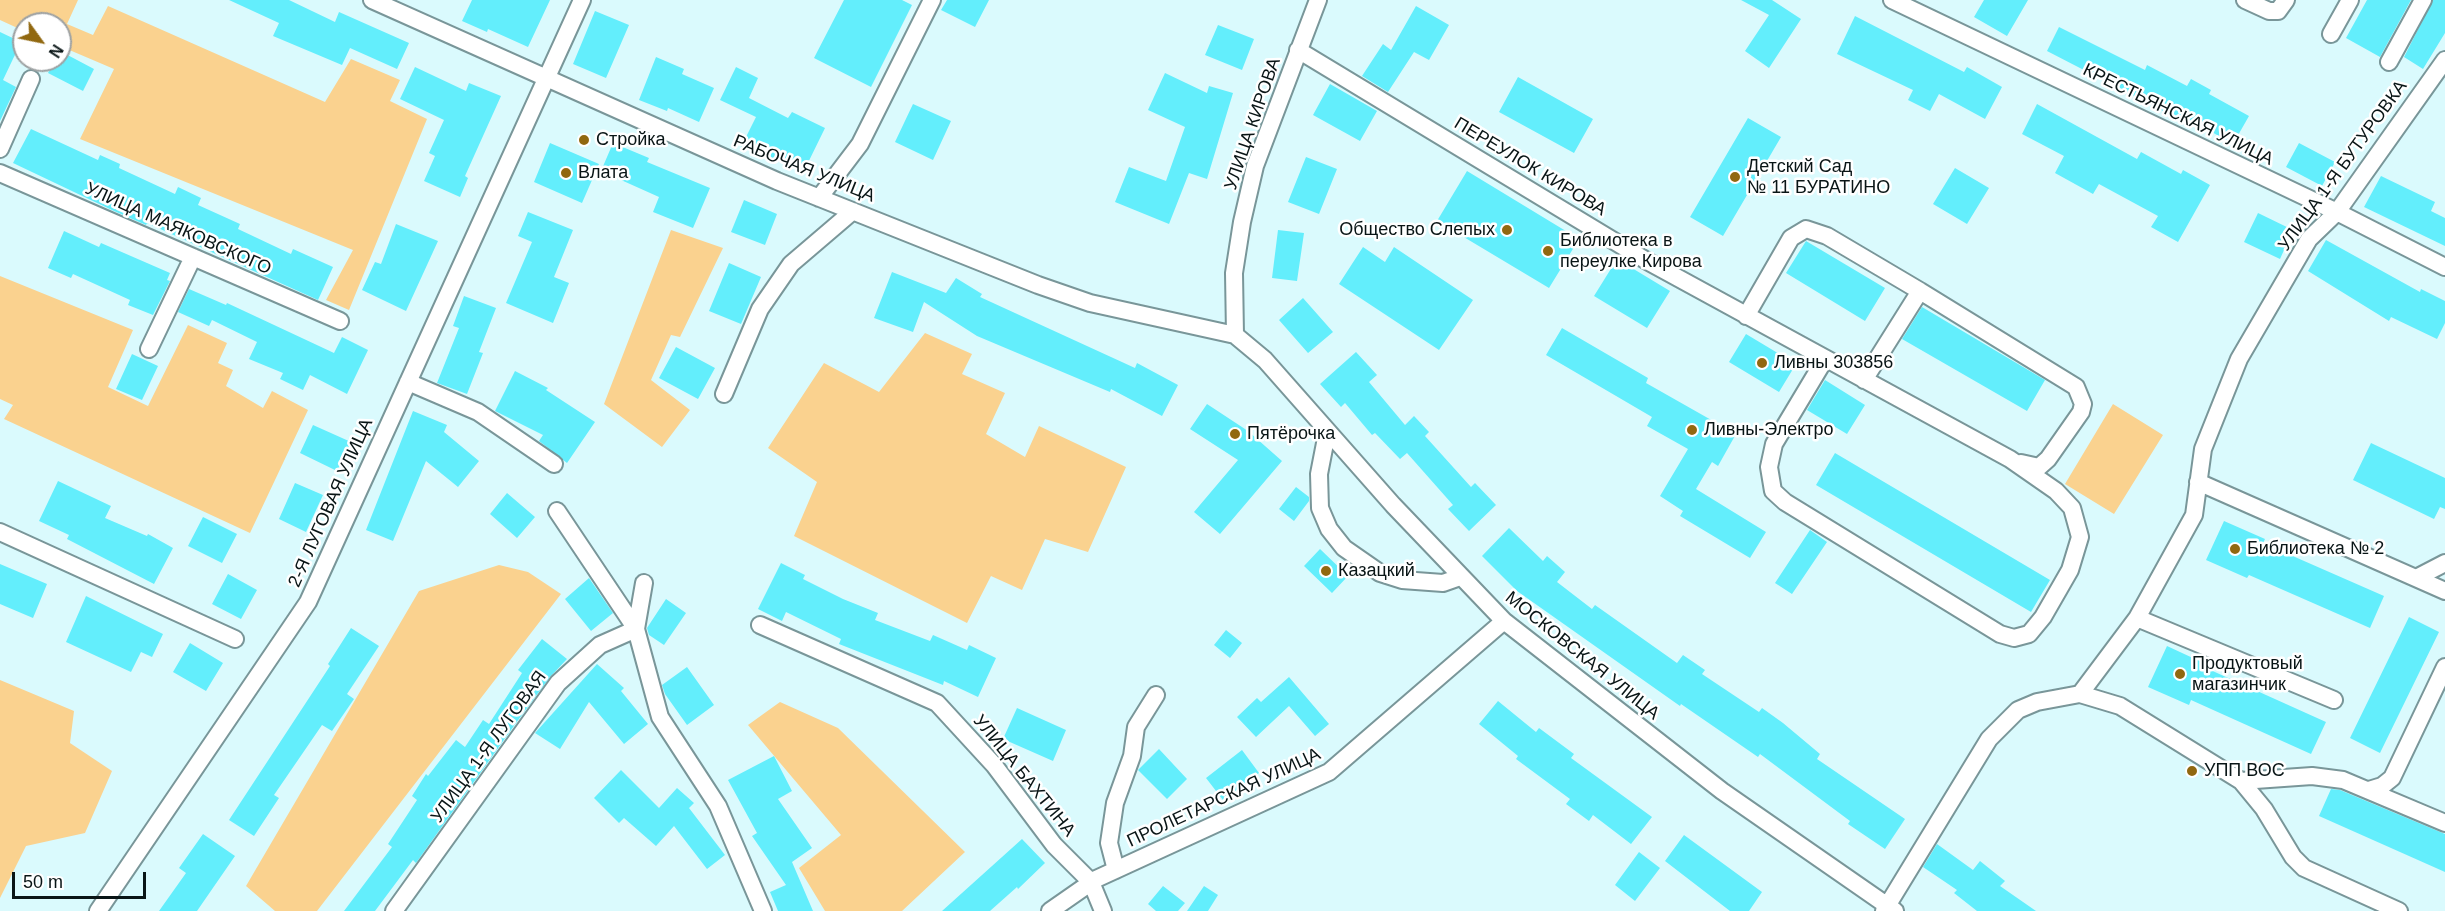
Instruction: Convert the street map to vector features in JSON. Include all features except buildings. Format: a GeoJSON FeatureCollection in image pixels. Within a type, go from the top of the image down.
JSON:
{"type":"FeatureCollection","features":[{"type":"Feature","properties":{"kind":"street","name":"РАБОЧАЯ УЛИЦА"},"geometry":{"type":"LineString","coordinates":[[372,0],[545,79],[819,198],[1090,303],[1235,335]]}},
{"type":"Feature","properties":{"kind":"street","name":"2-Я ЛУГОВАЯ УЛИЦА"},"geometry":{"type":"LineString","coordinates":[[98,911],[308,602],[582,0]]}},
{"type":"Feature","properties":{"kind":"street"},"geometry":{"type":"LineString","coordinates":[[819,198],[860,144],[932,0]]}},
{"type":"Feature","properties":{"kind":"street","name":"УЛИЦА КИРОВА"},"geometry":{"type":"LineString","coordinates":[[1235,335],[1234,273],[1242,222],[1255,166],[1318,0]]}},
{"type":"Feature","properties":{"kind":"street","name":"КРЕСТЬЯНСКАЯ УЛИЦА"},"geometry":{"type":"LineString","coordinates":[[1892,0],[2445,267]]}},
{"type":"Feature","properties":{"kind":"street"},"geometry":{"type":"LineString","coordinates":[[2245,0],[2269,11],[2278,11],[2286,0]]}},
{"type":"Feature","properties":{"kind":"street"},"geometry":{"type":"LineString","coordinates":[[2331,34],[2350,0]]}},
{"type":"Feature","properties":{"kind":"street"},"geometry":{"type":"LineString","coordinates":[[2389,62],[2423,0]]}},
{"type":"Feature","properties":{"kind":"street","name":"ПЕРЕУЛОК КИРОВА"},"geometry":{"type":"LineString","coordinates":[[1298,50],[1647,261],[2010,459],[2056,491],[2072,508],[2078,522],[2080,537],[2077,553],[2043,617],[2029,634],[2006,637],[1785,502],[1773,491],[1769,467],[1774,444],[1825,359]]}},
{"type":"Feature","properties":{"kind":"street","name":"УЛИЦА 1-Я БУТУРОВКА"},"geometry":{"type":"LineString","coordinates":[[2080,694],[2137,618],[2194,515],[2203,449],[2239,359],[2309,239],[2337,213],[2445,60]]}},
{"type":"Feature","properties":{"kind":"street"},"geometry":{"type":"LineString","coordinates":[[0,149],[31,79]]}},
{"type":"Feature","properties":{"kind":"street","name":"УЛИЦА МАЯКОВСКОГО"},"geometry":{"type":"LineString","coordinates":[[0,173],[340,321]]}},
{"type":"Feature","properties":{"kind":"street"},"geometry":{"type":"LineString","coordinates":[[724,394],[760,309],[791,264],[853,211]]}},
{"type":"Feature","properties":{"kind":"street"},"geometry":{"type":"LineString","coordinates":[[1746,316],[1791,238],[1806,229],[1827,236],[2069,380],[2081,395],[2081,412],[2044,465],[2030,466],[2010,459]]}},
{"type":"Feature","properties":{"kind":"street"},"geometry":{"type":"LineString","coordinates":[[149,349],[193,256]]}},
{"type":"Feature","properties":{"kind":"street"},"geometry":{"type":"LineString","coordinates":[[1864,380],[1920,291]]}},
{"type":"Feature","properties":{"kind":"street","name":"МОСКОВСКАЯ УЛИЦА"},"geometry":{"type":"LineString","coordinates":[[1235,335],[1265,360],[1328,433],[1460,577],[1504,621],[1722,791],[1889,909]]}},
{"type":"Feature","properties":{"kind":"street"},"geometry":{"type":"LineString","coordinates":[[408,382],[478,412],[554,464]]}},
{"type":"Feature","properties":{"kind":"street"},"geometry":{"type":"LineString","coordinates":[[1328,433],[1319,474],[1320,508],[1329,529],[1344,548],[1380,573],[1402,580],[1443,583],[1460,577]]}},
{"type":"Feature","properties":{"kind":"street"},"geometry":{"type":"LineString","coordinates":[[2198,482],[2418,577],[2445,591]]}},
{"type":"Feature","properties":{"kind":"street"},"geometry":{"type":"LineString","coordinates":[[557,511],[636,629],[660,717],[718,806],[763,911]]}},
{"type":"Feature","properties":{"kind":"street"},"geometry":{"type":"LineString","coordinates":[[0,532],[235,639]]}},
{"type":"Feature","properties":{"kind":"street"},"geometry":{"type":"LineString","coordinates":[[2418,577],[2445,563]]}},
{"type":"Feature","properties":{"kind":"street"},"geometry":{"type":"LineString","coordinates":[[636,629],[644,583]]}},
{"type":"Feature","properties":{"kind":"street"},"geometry":{"type":"LineString","coordinates":[[2137,618],[2334,700]]}},
{"type":"Feature","properties":{"kind":"street","name":"ПРОЛЕТАРСКАЯ УЛИЦА"},"geometry":{"type":"LineString","coordinates":[[1050,911],[1091,882],[1329,772],[1504,621]]}},
{"type":"Feature","properties":{"kind":"street","name":"УЛИЦА БАХТИНА"},"geometry":{"type":"LineString","coordinates":[[760,625],[937,703],[994,765],[1054,845],[1091,882]]}},
{"type":"Feature","properties":{"kind":"street","name":"УЛИЦА 1-Я ЛУГОВАЯ"},"geometry":{"type":"LineString","coordinates":[[394,911],[558,683],[600,645],[636,629]]}},
{"type":"Feature","properties":{"kind":"street"},"geometry":{"type":"LineString","coordinates":[[2368,790],[2382,786],[2392,778],[2445,667]]}},
{"type":"Feature","properties":{"kind":"street"},"geometry":{"type":"LineString","coordinates":[[1889,909],[1968,771],[2003,723],[2018,711],[2037,702],[2080,694],[2120,706],[2241,781],[2264,809],[2293,857],[2304,868],[2399,911]]}},
{"type":"Feature","properties":{"kind":"street"},"geometry":{"type":"LineString","coordinates":[[1116,870],[1109,843],[1115,803],[1132,756],[1136,727],[1156,696]]}},
{"type":"Feature","properties":{"kind":"street"},"geometry":{"type":"LineString","coordinates":[[2241,781],[2321,776],[2343,780],[2445,823]]}},
{"type":"Feature","properties":{"kind":"street"},"geometry":{"type":"LineString","coordinates":[[1091,882],[1103,911]]}},
{"type":"Feature","properties":{"kind":"shaded area"},"geometry":{"type":"Polygon","coordinates":[[[0,0],[78,0],[72,13],[12,12],[12,26],[0,20],[0,0]]]}},
{"type":"Feature","properties":{"kind":"shaded area"},"geometry":{"type":"Polygon","coordinates":[[[108,6],[325,102],[351,59],[400,80],[390,101],[427,119],[349,310],[326,300],[353,250],[80,139],[114,69],[72,51],[72,26],[93,35],[108,6]]]}},
{"type":"Feature","properties":{"kind":"shaded area"},"geometry":{"type":"Polygon","coordinates":[[[671,230],[723,248],[680,337],[671,335],[651,380],[690,410],[662,447],[604,404],[671,230]]]}},
{"type":"Feature","properties":{"kind":"shaded area"},"geometry":{"type":"Polygon","coordinates":[[[0,276],[133,330],[108,387],[148,406],[188,325],[227,343],[218,363],[233,370],[226,386],[263,408],[272,391],[308,410],[250,533],[4,419],[13,405],[0,399],[0,276]]]}},
{"type":"Feature","properties":{"kind":"shaded area"},"geometry":{"type":"Polygon","coordinates":[[[925,333],[972,354],[962,374],[1005,393],[986,434],[1025,457],[1039,426],[1126,467],[1088,552],[1045,539],[1022,590],[991,576],[967,623],[794,536],[817,482],[768,448],[824,363],[879,392],[925,333]]]}},
{"type":"Feature","properties":{"kind":"shaded area"},"geometry":{"type":"Polygon","coordinates":[[[2113,404],[2163,435],[2114,514],[2065,484],[2113,404]]]}},
{"type":"Feature","properties":{"kind":"shaded area"},"geometry":{"type":"Polygon","coordinates":[[[499,565],[528,572],[561,594],[317,911],[275,911],[246,886],[419,591],[499,565]]]}},
{"type":"Feature","properties":{"kind":"shaded area"},"geometry":{"type":"Polygon","coordinates":[[[0,680],[74,711],[70,743],[112,771],[85,833],[26,846],[0,898],[0,680]]]}},
{"type":"Feature","properties":{"kind":"shaded area"},"geometry":{"type":"Polygon","coordinates":[[[780,702],[838,728],[965,852],[902,911],[825,911],[799,868],[841,835],[748,725],[780,702]]]}},
{"type":"Feature","properties":{"kind":"place","name":"Стройка"},"geometry":{"type":"Point","coordinates":[584,140]}},
{"type":"Feature","properties":{"kind":"place","name":"Влата"},"geometry":{"type":"Point","coordinates":[566,173]}},
{"type":"Feature","properties":{"kind":"place","name":"Детский Сад № 11 БУРАТИНО"},"geometry":{"type":"Point","coordinates":[1735,177]}},
{"type":"Feature","properties":{"kind":"place","name":"Общество Слепых"},"geometry":{"type":"Point","coordinates":[1507,230]}},
{"type":"Feature","properties":{"kind":"place","name":"Библиотека в переулке Кирова"},"geometry":{"type":"Point","coordinates":[1548,251]}},
{"type":"Feature","properties":{"kind":"place","name":"Ливны 303856"},"geometry":{"type":"Point","coordinates":[1762,363]}},
{"type":"Feature","properties":{"kind":"place","name":"Ливны-Электро"},"geometry":{"type":"Point","coordinates":[1692,430]}},
{"type":"Feature","properties":{"kind":"place","name":"Пятёрочка"},"geometry":{"type":"Point","coordinates":[1235,434]}},
{"type":"Feature","properties":{"kind":"place","name":"Библиотека № 2"},"geometry":{"type":"Point","coordinates":[2235,549]}},
{"type":"Feature","properties":{"kind":"place","name":"Казацкий"},"geometry":{"type":"Point","coordinates":[1326,571]}},
{"type":"Feature","properties":{"kind":"place","name":"Продуктовый магазинчик"},"geometry":{"type":"Point","coordinates":[2180,674]}},
{"type":"Feature","properties":{"kind":"place","name":"УПП ВОС"},"geometry":{"type":"Point","coordinates":[2192,771]}}]}
